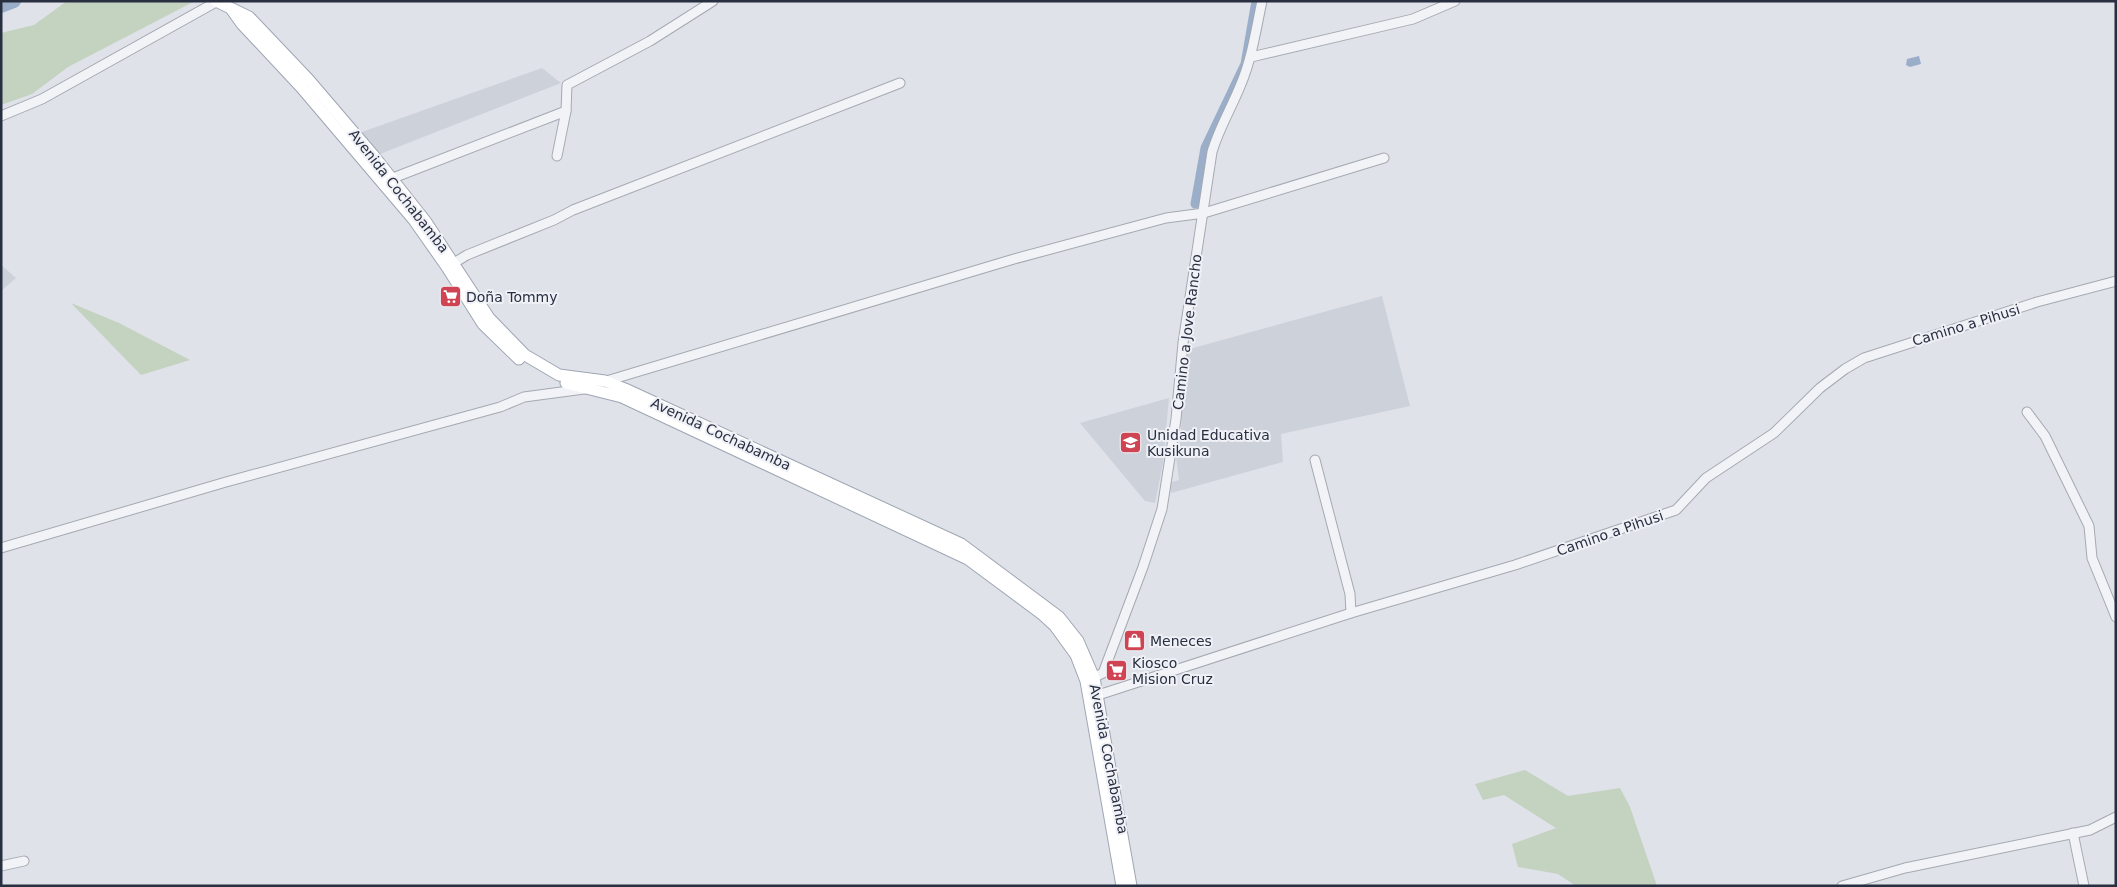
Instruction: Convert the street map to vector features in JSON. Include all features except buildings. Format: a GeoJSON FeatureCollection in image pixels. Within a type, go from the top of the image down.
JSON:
{"type":"FeatureCollection","features":[{"type":"Feature","properties":{"kind":"main road","name":"Avenida Cochabamba"},"geometry":{"type":"LineString","coordinates":[[216,1],[232,10],[242,24],[389,181],[489,318],[525,355],[559,374],[605,381],[971,550],[1059,617],[1078,641],[1090,680],[1132,886]]}},
{"type":"Feature","properties":{"kind":"main road","name":"Avenida Cochabamba"},"geometry":{"type":"LineString","coordinates":[[451,264],[483,324],[520,361],[556,381],[622,397],[954,551],[1042,614],[1055,626],[1076,655],[1090,680]]}},
{"type":"Feature","properties":{"kind":"main road","name":"Avenida Cochabamba"},"geometry":{"type":"LineString","coordinates":[[1094,697],[1122,886]]}},
{"type":"Feature","properties":{"kind":"street"},"geometry":{"type":"LineString","coordinates":[[1,116],[42,99],[216,1]]}},
{"type":"Feature","properties":{"kind":"street"},"geometry":{"type":"LineString","coordinates":[[557,156],[566,112],[567,85],[650,41],[713,1]]}},
{"type":"Feature","properties":{"kind":"street","name":"Camino a Jove Rancho"},"geometry":{"type":"LineString","coordinates":[[1090,680],[1103,674],[1143,567],[1162,509],[1176,419],[1183,343],[1212,152],[1251,57],[1262,1]]}},
{"type":"Feature","properties":{"kind":"street"},"geometry":{"type":"LineString","coordinates":[[1251,57],[1413,19],[1456,1]]}},
{"type":"Feature","properties":{"kind":"street"},"geometry":{"type":"LineString","coordinates":[[451,264],[573,210],[900,82]]}},
{"type":"Feature","properties":{"kind":"street"},"geometry":{"type":"LineString","coordinates":[[389,181],[566,112]]}},
{"type":"Feature","properties":{"kind":"street"},"geometry":{"type":"LineString","coordinates":[[1,548],[226,482],[500,407],[524,397],[591,388],[605,381],[1014,259],[1166,218],[1204,212],[1384,158]]}},
{"type":"Feature","properties":{"kind":"street","name":"Camino a Pihusi"},"geometry":{"type":"LineString","coordinates":[[1094,697],[1351,613],[1516,565],[1676,510],[1706,478],[1774,433],[1820,388],[1845,369],[1864,358],[2037,302],[2116,281]]}},
{"type":"Feature","properties":{"kind":"street"},"geometry":{"type":"LineString","coordinates":[[2027,412],[2045,436],[2089,526],[2092,558],[2116,617]]}},
{"type":"Feature","properties":{"kind":"street"},"geometry":{"type":"LineString","coordinates":[[1314,460],[1350,594],[1351,613]]}},
{"type":"Feature","properties":{"kind":"street"},"geometry":{"type":"LineString","coordinates":[[1842,886],[1905,868],[2090,830],[2116,817]]}},
{"type":"Feature","properties":{"kind":"street"},"geometry":{"type":"LineString","coordinates":[[2074,833],[2084,886]]}},
{"type":"Feature","properties":{"kind":"street"},"geometry":{"type":"LineString","coordinates":[[1,866],[24,861]]}},
{"type":"Feature","properties":{"kind":"shaded area"},"geometry":{"type":"Polygon","coordinates":[[[542,68],[561,83],[380,154],[362,132],[542,68]]]}},
{"type":"Feature","properties":{"kind":"shaded area"},"geometry":{"type":"Polygon","coordinates":[[[1,265],[16,278],[1,291],[1,265]]]}},
{"type":"Feature","properties":{"kind":"shaded area"},"geometry":{"type":"Polygon","coordinates":[[[1382,296],[1410,406],[1281,434],[1283,462],[1171,493],[1169,483],[1179,480],[1175,449],[1180,444],[1186,350],[1382,296]]]}},
{"type":"Feature","properties":{"kind":"shaded area","name":"Unidad Educativa Kusikuna"},"geometry":{"type":"Polygon","coordinates":[[[1169,398],[1163,463],[1155,503],[1145,501],[1080,423],[1169,398]]]}},
{"type":"Feature","properties":{"kind":"green space"},"geometry":{"type":"Polygon","coordinates":[[[67,1],[195,1],[68,67],[32,94],[1,105],[1,33],[34,25],[67,1]]]}},
{"type":"Feature","properties":{"kind":"green space"},"geometry":{"type":"Polygon","coordinates":[[[71,303],[119,323],[190,360],[141,375],[71,303]]]}},
{"type":"Feature","properties":{"kind":"green space"},"geometry":{"type":"Polygon","coordinates":[[[1525,770],[1568,796],[1620,788],[1630,807],[1657,886],[1576,886],[1558,874],[1518,867],[1512,844],[1556,828],[1504,795],[1483,800],[1475,784],[1525,770]]]}},
{"type":"Feature","properties":{"kind":"water"},"geometry":{"type":"Polygon","coordinates":[[[1919,56],[1921,64],[1910,67],[1906,65],[1907,59],[1919,56]]]}},
{"type":"Feature","properties":{"kind":"waterway"},"geometry":{"type":"LineString","coordinates":[[1,6],[14,1]]}},
{"type":"Feature","properties":{"kind":"waterway"},"geometry":{"type":"LineString","coordinates":[[1195,204],[1205,148],[1245,64],[1256,1]]}},
{"type":"Feature","properties":{"kind":"place","name":"Doña Tommy"},"geometry":{"type":"Point","coordinates":[450,297]}},
{"type":"Feature","properties":{"kind":"place","name":"Unidad Educativa Kusikuna"},"geometry":{"type":"Point","coordinates":[1131,443]}},
{"type":"Feature","properties":{"kind":"place","name":"Meneces"},"geometry":{"type":"Point","coordinates":[1134,641]}},
{"type":"Feature","properties":{"kind":"place","name":"Kiosco Mision Cruz"},"geometry":{"type":"Point","coordinates":[1116,671]}}]}
